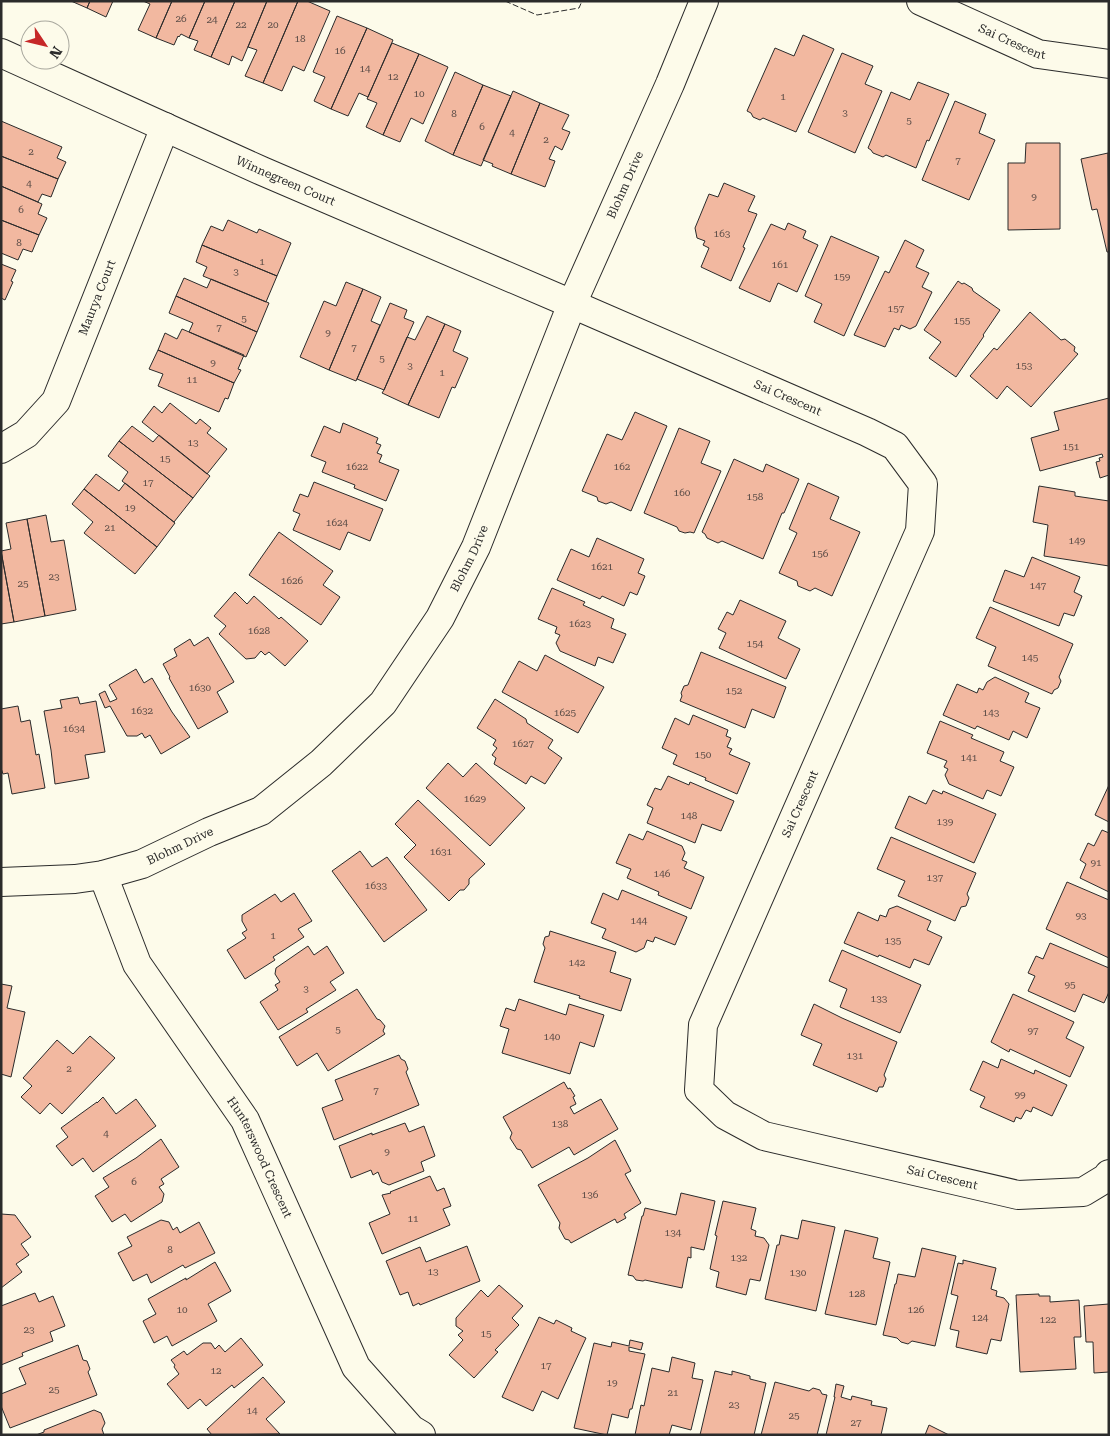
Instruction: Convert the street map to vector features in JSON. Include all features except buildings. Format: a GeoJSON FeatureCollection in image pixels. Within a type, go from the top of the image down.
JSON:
{"type":"FeatureCollection","features":[{"type":"Feature","properties":{"kind":"street","name":"Blohm Drive"},"geometry":{"type":"LineString","coordinates":[[1,882],[74,879],[103,875],[142,864],[209,832],[261,811],[320,762],[383,702],[440,618],[476,547],[572,304],[670,84],[704,1]]}},
{"type":"Feature","properties":{"kind":"street","name":"Sai Crescent"},"geometry":{"type":"LineString","coordinates":[[921,1],[1038,54],[1109,64]]}},
{"type":"Feature","properties":{"kind":"street","name":"Winnegreen Court"},"geometry":{"type":"LineString","coordinates":[[1,53],[262,171],[572,304]]}},
{"type":"Feature","properties":{"kind":"street","name":"Maurya Court"},"geometry":{"type":"LineString","coordinates":[[1,448],[26,434],[56,401],[166,127]]}},
{"type":"Feature","properties":{"kind":"street","name":"Sai Crescent"},"geometry":{"type":"LineString","coordinates":[[572,304],[867,432],[895,446],[923,484],[920,531],[702,1025],[699,1090],[725,1115],[764,1136],[1018,1195],[1083,1192],[1106,1178],[1109,1174]]}},
{"type":"Feature","properties":{"kind":"street","name":"Hunterswood Crescent"},"geometry":{"type":"LineString","coordinates":[[103,875],[137,964],[245,1120],[356,1367],[411,1429],[421,1435]]}},
{"type":"Feature","properties":{"kind":"fence"},"geometry":{"type":"LineString","coordinates":[[505,1],[537,15],[579,8],[582,1]]}}]}
